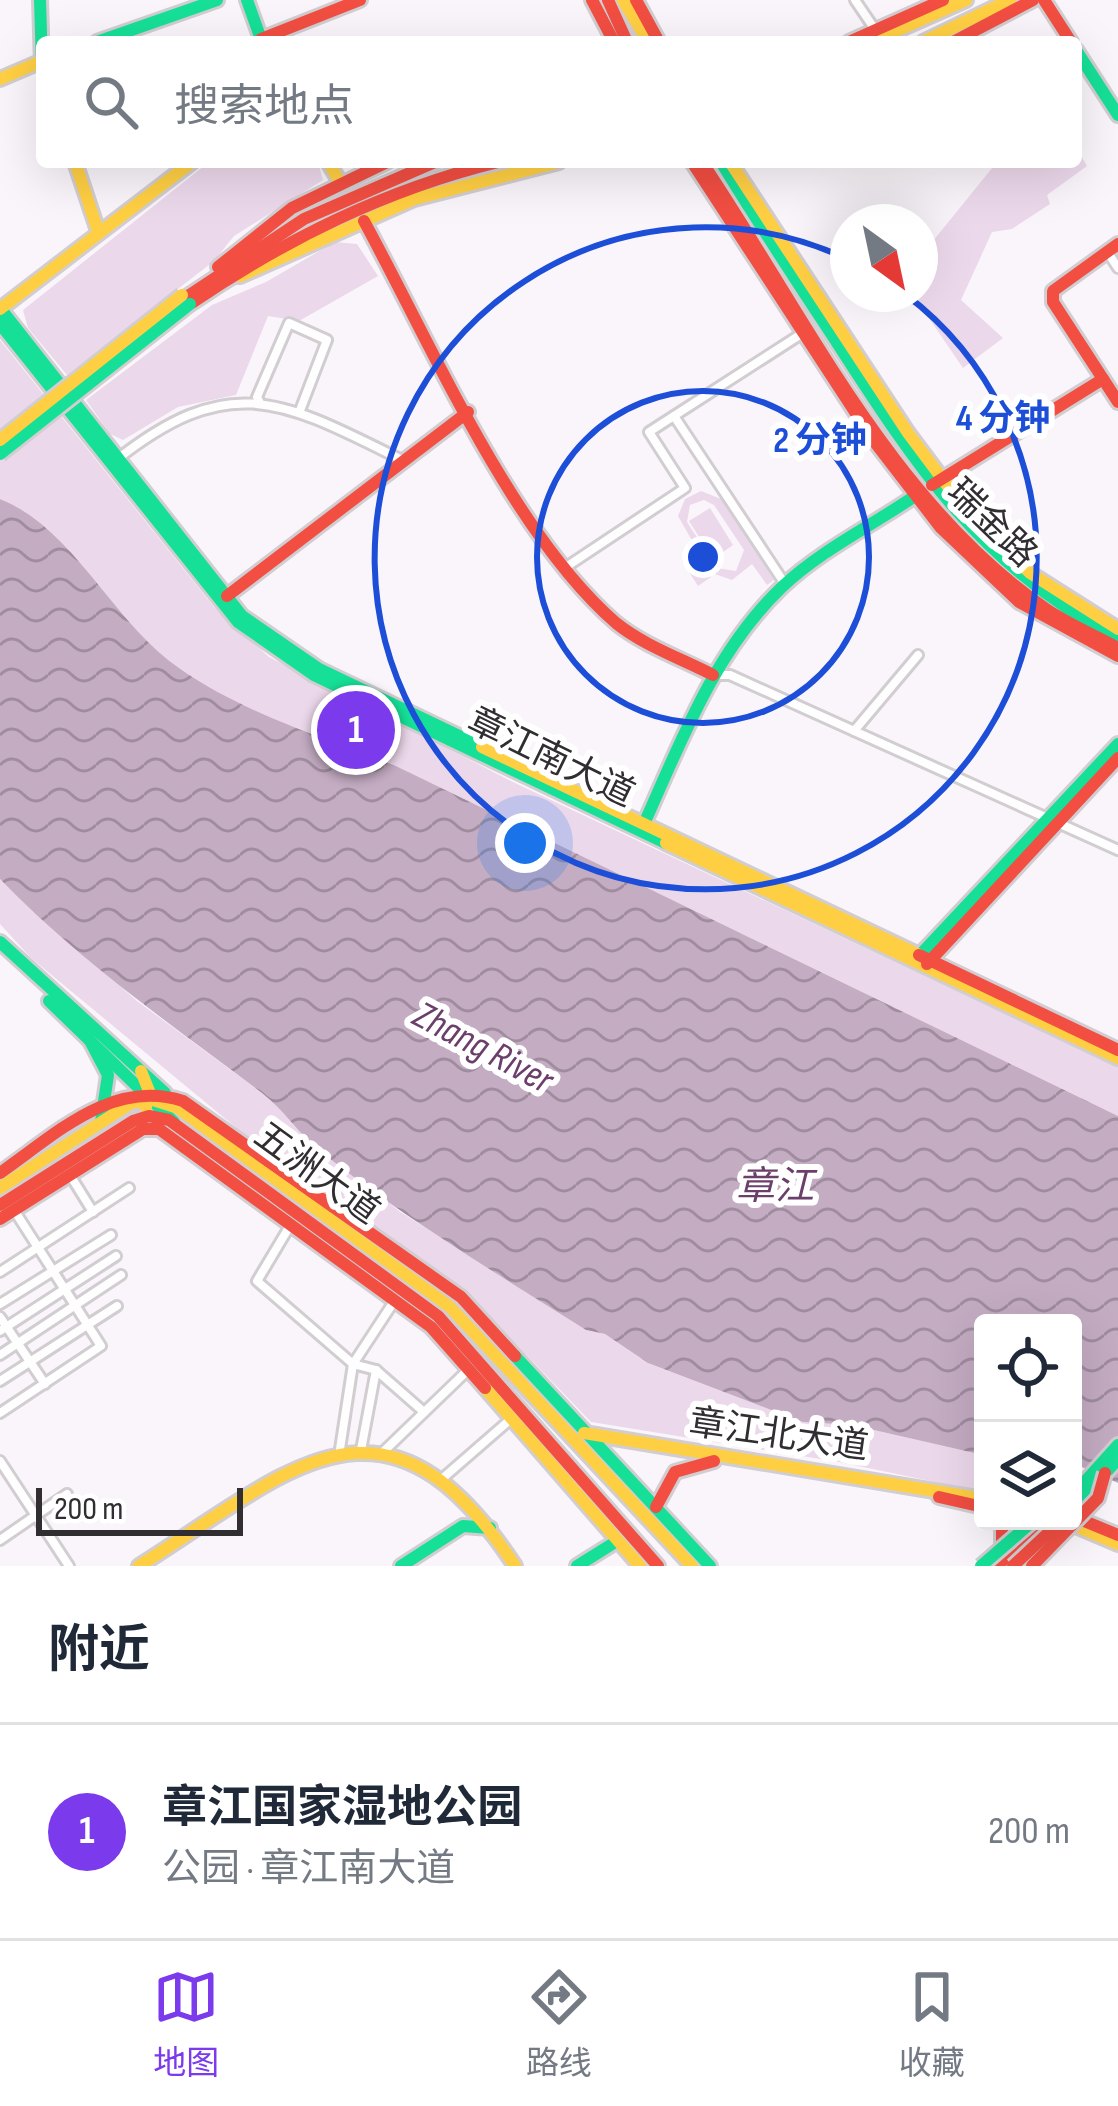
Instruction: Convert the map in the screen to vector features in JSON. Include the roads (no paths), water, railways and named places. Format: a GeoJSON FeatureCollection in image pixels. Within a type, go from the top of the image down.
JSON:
{"type":"FeatureCollection","features":[{"type":"Feature","properties":{"kind":"main road"},"geometry":{"type":"LineString","coordinates":[[40,0],[41,36]]}},
{"type":"Feature","properties":{"kind":"main road"},"geometry":{"type":"LineString","coordinates":[[114,36],[217,0]]}},
{"type":"Feature","properties":{"kind":"main road"},"geometry":{"type":"LineString","coordinates":[[247,0],[260,36]]}},
{"type":"Feature","properties":{"kind":"main road"},"geometry":{"type":"LineString","coordinates":[[274,36],[360,0]]}},
{"type":"Feature","properties":{"kind":"main road"},"geometry":{"type":"LineString","coordinates":[[592,0],[611,36]]}},
{"type":"Feature","properties":{"kind":"main road"},"geometry":{"type":"LineString","coordinates":[[608,0],[624,36]]}},
{"type":"Feature","properties":{"kind":"main road"},"geometry":{"type":"LineString","coordinates":[[623,0],[645,36]]}},
{"type":"Feature","properties":{"kind":"main road"},"geometry":{"type":"LineString","coordinates":[[636,0],[656,36]]}},
{"type":"Feature","properties":{"kind":"main road"},"geometry":{"type":"LineString","coordinates":[[876,36],[966,0]]}},
{"type":"Feature","properties":{"kind":"main road"},"geometry":{"type":"LineString","coordinates":[[935,36],[1010,0]]}},
{"type":"Feature","properties":{"kind":"main road"},"geometry":{"type":"LineString","coordinates":[[964,36],[1033,0]]}},
{"type":"Feature","properties":{"kind":"main road"},"geometry":{"type":"LineString","coordinates":[[1044,0],[1067,36]]}},
{"type":"Feature","properties":{"kind":"main road"},"geometry":{"type":"LineString","coordinates":[[875,36],[941,1]]}},
{"type":"Feature","properties":{"kind":"main road"},"geometry":{"type":"LineString","coordinates":[[1082,59],[1118,115]]}},
{"type":"Feature","properties":{"kind":"main road"},"geometry":{"type":"LineString","coordinates":[[0,79],[36,65]]}},
{"type":"Feature","properties":{"kind":"main road"},"geometry":{"type":"LineString","coordinates":[[77,168],[98,231]]}},
{"type":"Feature","properties":{"kind":"main road"},"geometry":{"type":"LineString","coordinates":[[54,386],[0,309],[183,168]]}},
{"type":"Feature","properties":{"kind":"main road"},"geometry":{"type":"LineString","coordinates":[[332,168],[340,182]]}},
{"type":"Feature","properties":{"kind":"main road"},"geometry":{"type":"LineString","coordinates":[[187,302],[258,230],[373,168]]}},
{"type":"Feature","properties":{"kind":"main road"},"geometry":{"type":"LineString","coordinates":[[0,457],[270,236],[342,197],[419,168]]}},
{"type":"Feature","properties":{"kind":"main road"},"geometry":{"type":"LineString","coordinates":[[0,442],[187,302],[275,248],[407,186],[475,168]]}},
{"type":"Feature","properties":{"kind":"main road"},"geometry":{"type":"LineString","coordinates":[[187,302],[414,199],[535,168]]}},
{"type":"Feature","properties":{"kind":"main road"},"geometry":{"type":"LineString","coordinates":[[697,168],[808,330]]}},
{"type":"Feature","properties":{"kind":"main road","name":"瑞金路"},"geometry":{"type":"LineString","coordinates":[[700,168],[730,190],[925,490],[1044,597],[1118,633]]}},
{"type":"Feature","properties":{"kind":"main road","name":"瑞金路"},"geometry":{"type":"LineString","coordinates":[[727,168],[730,190],[808,330],[925,490],[991,567],[1039,607],[1118,652]]}},
{"type":"Feature","properties":{"kind":"main road"},"geometry":{"type":"LineString","coordinates":[[730,168],[925,490]]}},
{"type":"Feature","properties":{"kind":"main road"},"geometry":{"type":"LineString","coordinates":[[364,221],[468,412],[563,569],[620,626],[712,675]]}},
{"type":"Feature","properties":{"kind":"main road"},"geometry":{"type":"LineString","coordinates":[[1112,248],[1053,291],[1053,302],[1118,402]]}},
{"type":"Feature","properties":{"kind":"main road"},"geometry":{"type":"LineString","coordinates":[[0,324],[54,386]]}},
{"type":"Feature","properties":{"kind":"main road"},"geometry":{"type":"LineString","coordinates":[[642,828],[712,675],[743,628],[785,584],[1102,379]]}},
{"type":"Feature","properties":{"kind":"main road","name":"章江南大道"},"geometry":{"type":"LineString","coordinates":[[54,386],[238,622],[314,675],[1118,1054]]}},
{"type":"Feature","properties":{"kind":"main road"},"geometry":{"type":"LineString","coordinates":[[227,596],[468,412]]}},
{"type":"Feature","properties":{"kind":"main road","name":"章江南大道"},"geometry":{"type":"LineString","coordinates":[[113,462],[254,627],[319,669],[642,828]]}},
{"type":"Feature","properties":{"kind":"main road"},"geometry":{"type":"LineString","coordinates":[[1054,821],[1118,744]]}},
{"type":"Feature","properties":{"kind":"main road"},"geometry":{"type":"LineString","coordinates":[[923,960],[1118,758]]}},
{"type":"Feature","properties":{"kind":"main road"},"geometry":{"type":"LineString","coordinates":[[0,942],[140,1071],[154,1097]]}},
{"type":"Feature","properties":{"kind":"main road"},"geometry":{"type":"LineString","coordinates":[[0,953],[154,1097],[460,1297],[710,1566]]}},
{"type":"Feature","properties":{"kind":"main road"},"geometry":{"type":"LineString","coordinates":[[87,1035],[106,1066],[107,1105],[101,1122]]}},
{"type":"Feature","properties":{"kind":"main road"},"geometry":{"type":"LineString","coordinates":[[0,1173],[107,1105],[154,1097]]}},
{"type":"Feature","properties":{"kind":"main road"},"geometry":{"type":"LineString","coordinates":[[0,1188],[101,1122],[154,1097]]}},
{"type":"Feature","properties":{"kind":"main road"},"geometry":{"type":"LineString","coordinates":[[7,1208],[70,1175],[138,1125],[154,1097]]}},
{"type":"Feature","properties":{"kind":"main road","name":"五洲大道"},"geometry":{"type":"LineString","coordinates":[[154,1097],[189,1116],[414,1276],[566,1432]]}},
{"type":"Feature","properties":{"kind":"main road","name":"五洲大道"},"geometry":{"type":"LineString","coordinates":[[154,1097],[177,1126],[438,1316],[662,1566]]}},
{"type":"Feature","properties":{"kind":"main road"},"geometry":{"type":"LineString","coordinates":[[0,1220],[7,1208],[138,1125],[159,1130],[395,1299],[471,1368],[640,1566]]}},
{"type":"Feature","properties":{"kind":"main road"},"geometry":{"type":"LineString","coordinates":[[566,1432],[692,1566]]}},
{"type":"Feature","properties":{"kind":"main road"},"geometry":{"type":"LineString","coordinates":[[566,1432],[683,1566]]}},
{"type":"Feature","properties":{"kind":"main road","name":"章江北大道"},"geometry":{"type":"LineString","coordinates":[[566,1432],[974,1501]]}},
{"type":"Feature","properties":{"kind":"main road"},"geometry":{"type":"LineString","coordinates":[[1082,1498],[1118,1445]]}},
{"type":"Feature","properties":{"kind":"main road"},"geometry":{"type":"LineString","coordinates":[[139,1566],[309,1459],[340,1449],[383,1452],[443,1478],[493,1530],[515,1566]]}},
{"type":"Feature","properties":{"kind":"main road","name":"章江北大道"},"geometry":{"type":"LineString","coordinates":[[656,1507],[673,1473],[706,1460],[974,1501]]}},
{"type":"Feature","properties":{"kind":"main road"},"geometry":{"type":"LineString","coordinates":[[1082,1481],[1118,1460]]}},
{"type":"Feature","properties":{"kind":"main road"},"geometry":{"type":"LineString","coordinates":[[1082,1488],[1101,1470]]}},
{"type":"Feature","properties":{"kind":"main road"},"geometry":{"type":"LineString","coordinates":[[1032,1566],[1099,1498],[1101,1470]]}},
{"type":"Feature","properties":{"kind":"main road"},"geometry":{"type":"LineString","coordinates":[[463,1526],[464,1496]]}},
{"type":"Feature","properties":{"kind":"main road"},"geometry":{"type":"LineString","coordinates":[[656,1507],[660,1532]]}},
{"type":"Feature","properties":{"kind":"main road"},"geometry":{"type":"LineString","coordinates":[[1082,1524],[1118,1539]]}},
{"type":"Feature","properties":{"kind":"main road"},"geometry":{"type":"LineString","coordinates":[[400,1566],[463,1526],[493,1530]]}},
{"type":"Feature","properties":{"kind":"main road"},"geometry":{"type":"LineString","coordinates":[[990,1565],[1004,1542],[1003,1530]]}},
{"type":"Feature","properties":{"kind":"main road"},"geometry":{"type":"LineString","coordinates":[[990,1565],[1030,1530]]}},
{"type":"Feature","properties":{"kind":"main road"},"geometry":{"type":"LineString","coordinates":[[1018,1566],[1056,1530]]}},
{"type":"Feature","properties":{"kind":"main road"},"geometry":{"type":"LineString","coordinates":[[578,1566],[617,1541]]}},
{"type":"Feature","properties":{"kind":"main road"},"geometry":{"type":"LineString","coordinates":[[163,1552],[172,1566]]}},
{"type":"Feature","properties":{"kind":"street"},"geometry":{"type":"LineString","coordinates":[[855,0],[873,36]]}},
{"type":"Feature","properties":{"kind":"street"},"geometry":{"type":"LineString","coordinates":[[1112,248],[1118,268]]}},
{"type":"Feature","properties":{"kind":"street"},"geometry":{"type":"LineString","coordinates":[[260,403],[257,397],[289,323],[327,340],[299,412]]}},
{"type":"Feature","properties":{"kind":"street"},"geometry":{"type":"LineString","coordinates":[[563,569],[685,488],[649,431],[808,330]]}},
{"type":"Feature","properties":{"kind":"street"},"geometry":{"type":"LineString","coordinates":[[113,462],[193,409],[260,403],[299,412],[404,461]]}},
{"type":"Feature","properties":{"kind":"street"},"geometry":{"type":"LineString","coordinates":[[674,416],[785,584]]}},
{"type":"Feature","properties":{"kind":"street"},"geometry":{"type":"LineString","coordinates":[[854,731],[918,655]]}},
{"type":"Feature","properties":{"kind":"street"},"geometry":{"type":"LineString","coordinates":[[712,675],[730,675],[1118,850]]}},
{"type":"Feature","properties":{"kind":"street"},"geometry":{"type":"LineString","coordinates":[[70,1175],[93,1212]]}},
{"type":"Feature","properties":{"kind":"street"},"geometry":{"type":"LineString","coordinates":[[0,1272],[129,1188]]}},
{"type":"Feature","properties":{"kind":"street"},"geometry":{"type":"LineString","coordinates":[[0,1413],[101,1346],[38,1247],[7,1208]]}},
{"type":"Feature","properties":{"kind":"street"},"geometry":{"type":"LineString","coordinates":[[292,1223],[257,1281],[352,1364],[376,1370],[424,1412]]}},
{"type":"Feature","properties":{"kind":"street"},"geometry":{"type":"LineString","coordinates":[[0,1304],[111,1235]]}},
{"type":"Feature","properties":{"kind":"street"},"geometry":{"type":"LineString","coordinates":[[3,1329],[116,1256]]}},
{"type":"Feature","properties":{"kind":"street"},"geometry":{"type":"LineString","coordinates":[[0,1355],[122,1275]]}},
{"type":"Feature","properties":{"kind":"street"},"geometry":{"type":"LineString","coordinates":[[340,1449],[352,1364],[395,1299]]}},
{"type":"Feature","properties":{"kind":"street"},"geometry":{"type":"LineString","coordinates":[[0,1382],[117,1306]]}},
{"type":"Feature","properties":{"kind":"street"},"geometry":{"type":"LineString","coordinates":[[0,1316],[3,1329],[45,1384]]}},
{"type":"Feature","properties":{"kind":"street"},"geometry":{"type":"LineString","coordinates":[[383,1452],[471,1368]]}},
{"type":"Feature","properties":{"kind":"street"},"geometry":{"type":"LineString","coordinates":[[361,1450],[376,1370]]}},
{"type":"Feature","properties":{"kind":"street"},"geometry":{"type":"LineString","coordinates":[[443,1478],[513,1417]]}},
{"type":"Feature","properties":{"kind":"street"},"geometry":{"type":"LineString","coordinates":[[0,1461],[69,1566]]}},
{"type":"Feature","properties":{"kind":"street"},"geometry":{"type":"LineString","coordinates":[[0,1540],[67,1494]]}},
{"type":"Feature","properties":{"kind":"water","name":"章江"},"geometry":{"type":"Polygon","coordinates":[[[0,499],[50,531],[155,649],[204,684],[284,723],[396,766],[1118,1116],[1118,1483],[1082,1467],[1082,1314],[974,1314],[974,1453],[852,1425],[803,1422],[648,1363],[605,1334],[586,1330],[384,1199],[320,1151],[262,1093],[62,937],[0,879],[0,499]]]}},
{"type":"Feature","properties":{"kind":"place","name":"章江国家湿地公园"},"geometry":{"type":"Point","coordinates":[356,730]}},
{"type":"Feature","properties":{"kind":"water label","name":"Zhang River"},"geometry":{"type":"Point","coordinates":[484,1046]}}]}
